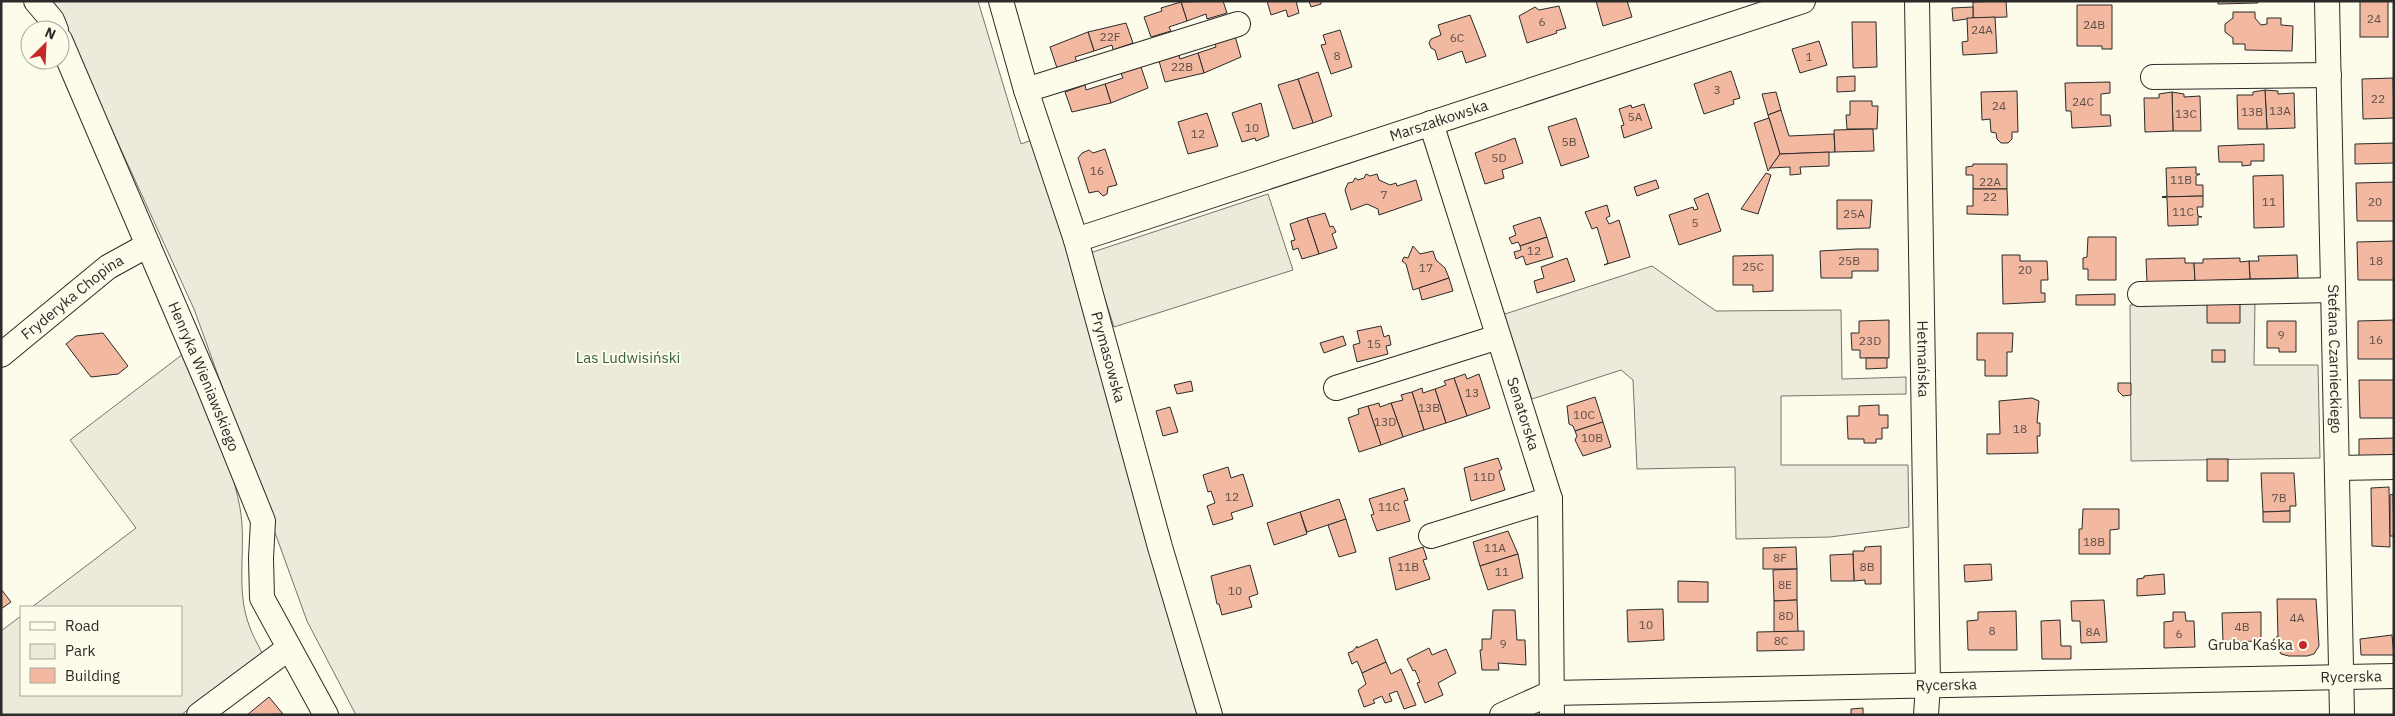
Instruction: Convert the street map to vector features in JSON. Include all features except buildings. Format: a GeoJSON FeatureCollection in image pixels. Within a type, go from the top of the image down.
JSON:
{"type":"FeatureCollection","features":[{"type":"Feature","properties":{"kind":"street"},"geometry":{"type":"LineString","coordinates":[[36,1],[52,20]]}},
{"type":"Feature","properties":{"kind":"street","name":"Prymasowska"},"geometry":{"type":"LineString","coordinates":[[1001,1],[1026,90],[1076,240],[1160,547],[1210,715]]}},
{"type":"Feature","properties":{"kind":"street","name":"Marszałkowska"},"geometry":{"type":"LineString","coordinates":[[1076,240],[1803,1]]}},
{"type":"Feature","properties":{"kind":"street","name":"Hetmańska"},"geometry":{"type":"LineString","coordinates":[[1917,1],[1928,684],[1926,715]]}},
{"type":"Feature","properties":{"kind":"street","name":"Stefana Czarnieckiego"},"geometry":{"type":"LineString","coordinates":[[2328,1],[2342,715]]}},
{"type":"Feature","properties":{"kind":"street"},"geometry":{"type":"LineString","coordinates":[[1026,90],[1238,24]]}},
{"type":"Feature","properties":{"kind":"street","name":"Henryka Wieniawskiego"},"geometry":{"type":"LineString","coordinates":[[70,63],[263,521],[260,558],[262,598],[326,715]]}},
{"type":"Feature","properties":{"kind":"street"},"geometry":{"type":"LineString","coordinates":[[2152,77],[2329,75]]}},
{"type":"Feature","properties":{"kind":"street","name":"Senatorska"},"geometry":{"type":"LineString","coordinates":[[1431,123],[1550,499],[1552,704]]}},
{"type":"Feature","properties":{"kind":"street","name":"Fryderyka Chopina"},"geometry":{"type":"LineString","coordinates":[[1,356],[108,267],[148,245]]}},
{"type":"Feature","properties":{"kind":"street"},"geometry":{"type":"LineString","coordinates":[[2140,294],[2333,290]]}},
{"type":"Feature","properties":{"kind":"street"},"geometry":{"type":"LineString","coordinates":[[1336,388],[1498,337]]}},
{"type":"Feature","properties":{"kind":"street"},"geometry":{"type":"LineString","coordinates":[[2337,468],[2394,467]]}},
{"type":"Feature","properties":{"kind":"street"},"geometry":{"type":"LineString","coordinates":[[1431,536],[1550,499]]}},
{"type":"Feature","properties":{"kind":"street"},"geometry":{"type":"LineString","coordinates":[[200,715],[289,648]]}},
{"type":"Feature","properties":{"kind":"street","name":"Rycerska"},"geometry":{"type":"LineString","coordinates":[[1502,715],[1552,704],[1928,684],[2394,676]]}},
{"type":"Feature","properties":{"kind":"green space","name":"Las Ludwisiński"},"geometry":{"type":"Polygon","coordinates":[[[53,1],[978,1],[1021,144],[1037,138],[1203,715],[356,715],[307,621],[194,309],[70,38],[70,20],[62,20],[53,1]]]}},
{"type":"Feature","properties":{"kind":"green space"},"geometry":{"type":"Polygon","coordinates":[[[1268,194],[1293,270],[1114,327],[1090,253],[1268,194]]]}},
{"type":"Feature","properties":{"kind":"green space"},"geometry":{"type":"Polygon","coordinates":[[[1652,266],[1716,311],[1841,310],[1842,379],[1906,377],[1906,394],[1781,396],[1781,465],[1908,465],[1909,527],[1830,537],[1736,539],[1735,467],[1637,469],[1633,380],[1621,370],[1532,399],[1502,315],[1652,266]]]}},
{"type":"Feature","properties":{"kind":"green space"},"geometry":{"type":"Polygon","coordinates":[[[2255,302],[2254,365],[2318,365],[2320,458],[2131,461],[2130,305],[2255,302]]]}},
{"type":"Feature","properties":{"kind":"green space"},"geometry":{"type":"Polygon","coordinates":[[[183,354],[216,429],[236,488],[242,522],[242,582],[245,611],[250,629],[262,653],[181,715],[1,715],[1,631],[20,617],[20,696],[182,696],[182,606],[33,606],[136,528],[70,440],[183,354]]]}},
{"type":"Feature","properties":{"kind":"place","name":"Gruba Kaśka"},"geometry":{"type":"Point","coordinates":[2303,645]}}]}
